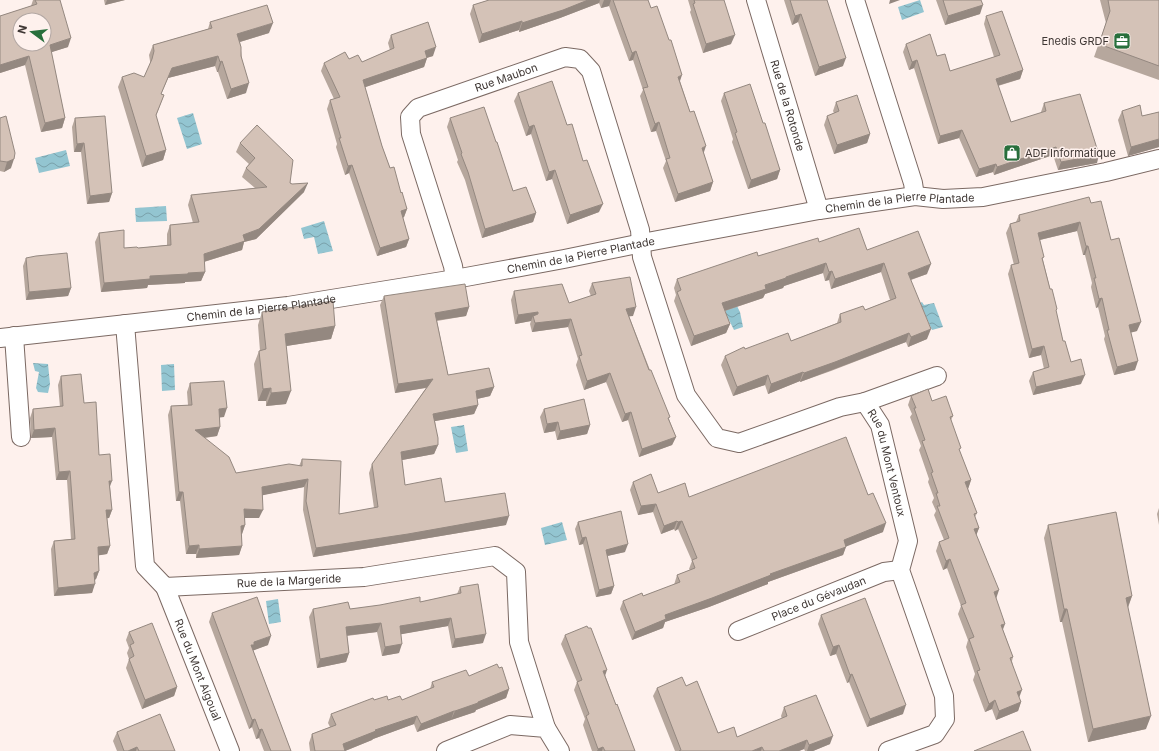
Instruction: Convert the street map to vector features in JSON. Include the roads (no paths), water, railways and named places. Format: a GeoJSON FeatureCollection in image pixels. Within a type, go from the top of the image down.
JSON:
{"type":"FeatureCollection","features":[{"type":"Feature","properties":{"kind":"street","name":"Rue de la Rotonde"},"geometry":{"type":"LineString","coordinates":[[756,0],[820,210]]}},
{"type":"Feature","properties":{"kind":"street"},"geometry":{"type":"LineString","coordinates":[[855,0],[913,183],[915,196]]}},
{"type":"Feature","properties":{"kind":"street","name":"Rue Maubon"},"geometry":{"type":"LineString","coordinates":[[455,279],[453,266],[411,134],[410,117],[418,108],[565,57],[580,59],[590,71],[640,230],[642,243]]}},
{"type":"Feature","properties":{"kind":"street","name":"Chemin de la Pierre Plantade"},"geometry":{"type":"LineString","coordinates":[[7,337],[288,306],[455,279],[820,210],[915,196],[943,199],[982,197],[1106,172],[1159,159]]}},
{"type":"Feature","properties":{"kind":"street","name":"Rue du Mont Ventoux"},"geometry":{"type":"LineString","coordinates":[[642,243],[642,257],[686,395],[716,438],[740,443],[840,407],[865,402],[880,425],[908,541],[900,570]]}},
{"type":"Feature","properties":{"kind":"street"},"geometry":{"type":"LineString","coordinates":[[125,324],[145,566],[165,587]]}},
{"type":"Feature","properties":{"kind":"street"},"geometry":{"type":"LineString","coordinates":[[7,337],[21,437]]}},
{"type":"Feature","properties":{"kind":"street"},"geometry":{"type":"LineString","coordinates":[[865,402],[937,376]]}},
{"type":"Feature","properties":{"kind":"street","name":"Rue de la Margeride"},"geometry":{"type":"LineString","coordinates":[[165,587],[364,577],[495,556],[516,572],[519,642],[546,728]]}},
{"type":"Feature","properties":{"kind":"street"},"geometry":{"type":"LineString","coordinates":[[888,751],[935,734],[946,719],[944,696],[900,570]]}},
{"type":"Feature","properties":{"kind":"street","name":"Place du Gévaudan"},"geometry":{"type":"LineString","coordinates":[[738,631],[884,572],[900,570]]}},
{"type":"Feature","properties":{"kind":"street","name":"Rue du Mont Aigoual"},"geometry":{"type":"LineString","coordinates":[[165,587],[230,751]]}},
{"type":"Feature","properties":{"kind":"street"},"geometry":{"type":"LineString","coordinates":[[446,751],[510,725],[546,728],[560,751]]}},
{"type":"Feature","properties":{"kind":"water"},"geometry":{"type":"Polygon","coordinates":[[[920,0],[924,12],[902,20],[898,7],[920,0]]]}},
{"type":"Feature","properties":{"kind":"water"},"geometry":{"type":"Polygon","coordinates":[[[193,113],[202,144],[187,149],[177,118],[193,113]]]}},
{"type":"Feature","properties":{"kind":"water"},"geometry":{"type":"Polygon","coordinates":[[[66,150],[70,166],[39,173],[35,158],[66,150]]]}},
{"type":"Feature","properties":{"kind":"water"},"geometry":{"type":"Polygon","coordinates":[[[166,206],[167,221],[136,222],[135,208],[166,206]]]}},
{"type":"Feature","properties":{"kind":"water"},"geometry":{"type":"Polygon","coordinates":[[[324,221],[333,251],[318,254],[314,237],[304,239],[301,228],[324,221]]]}},
{"type":"Feature","properties":{"kind":"water"},"geometry":{"type":"Polygon","coordinates":[[[734,300],[740,312],[743,327],[734,330],[726,314],[725,303],[734,300]]]}},
{"type":"Feature","properties":{"kind":"water"},"geometry":{"type":"Polygon","coordinates":[[[922,302],[924,305],[934,303],[943,327],[932,330],[920,303],[922,302]]]}},
{"type":"Feature","properties":{"kind":"water"},"geometry":{"type":"Polygon","coordinates":[[[33,363],[48,364],[50,384],[48,393],[38,392],[36,388],[39,372],[35,371],[33,363]]]}},
{"type":"Feature","properties":{"kind":"water"},"geometry":{"type":"Polygon","coordinates":[[[174,364],[175,390],[162,391],[161,365],[174,364]]]}},
{"type":"Feature","properties":{"kind":"water"},"geometry":{"type":"Polygon","coordinates":[[[464,425],[468,451],[456,453],[451,427],[464,425]]]}},
{"type":"Feature","properties":{"kind":"water"},"geometry":{"type":"Polygon","coordinates":[[[562,522],[567,540],[545,545],[541,528],[562,522]]]}},
{"type":"Feature","properties":{"kind":"water"},"geometry":{"type":"Polygon","coordinates":[[[278,599],[281,622],[269,624],[266,601],[278,599]]]}},
{"type":"Feature","properties":{"kind":"place","name":"Enedis GRDF"},"geometry":{"type":"Point","coordinates":[1122,41]}},
{"type":"Feature","properties":{"kind":"place","name":"ADF Informatique"},"geometry":{"type":"Point","coordinates":[1012,153]}}]}
